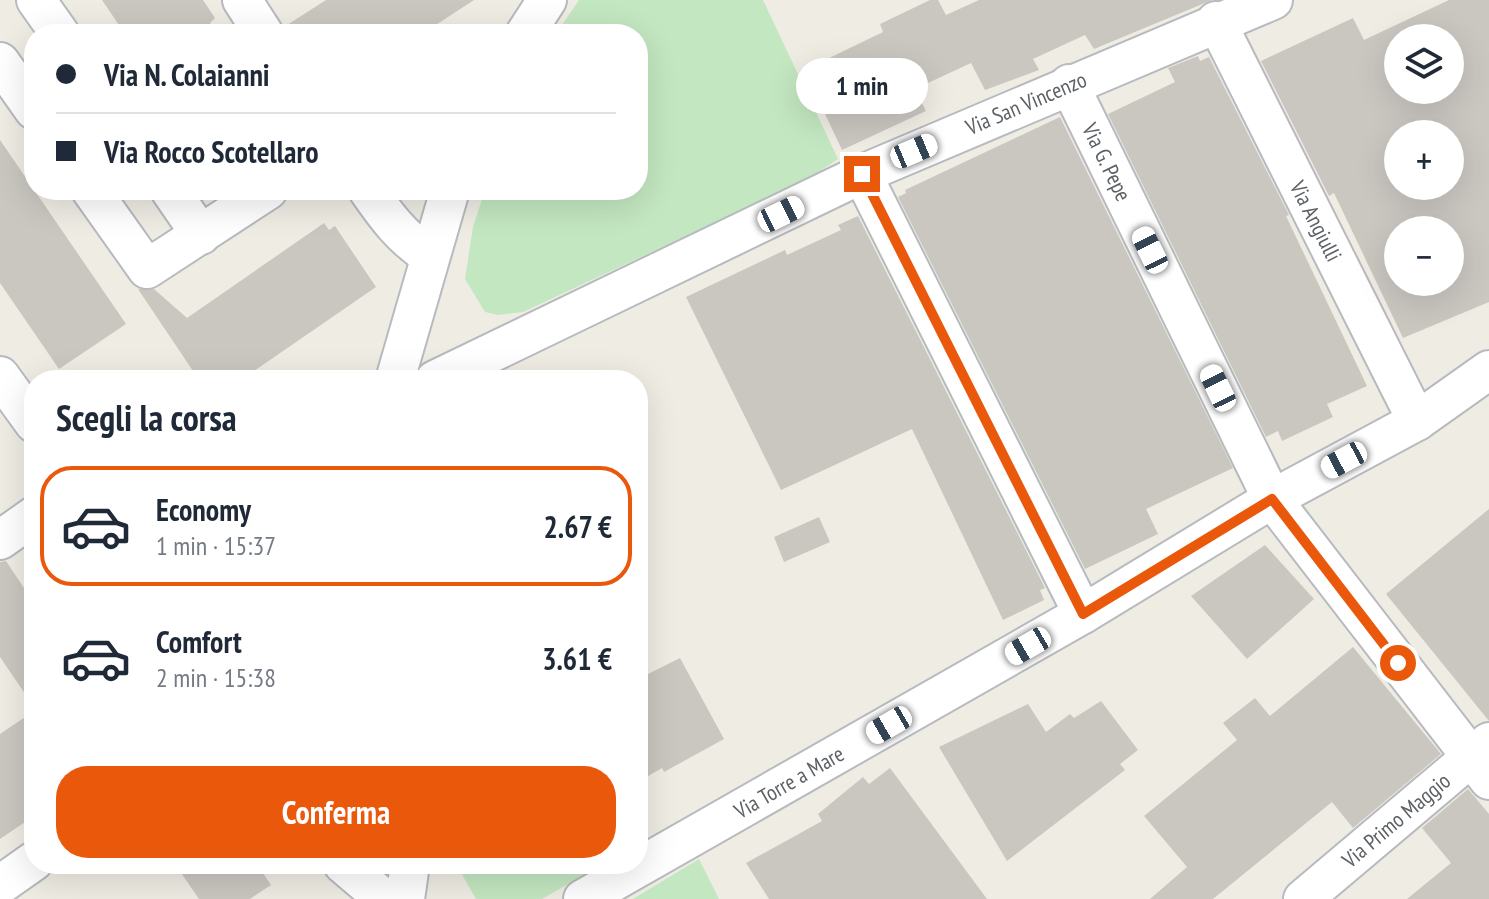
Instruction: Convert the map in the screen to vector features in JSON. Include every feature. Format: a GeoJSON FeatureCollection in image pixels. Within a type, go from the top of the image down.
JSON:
{"type":"FeatureCollection","features":[{"type":"Feature","properties":{"kind":"street"},"geometry":{"type":"LineString","coordinates":[[36,0],[53,24]]}},
{"type":"Feature","properties":{"kind":"street"},"geometry":{"type":"LineString","coordinates":[[242,0],[258,24]]}},
{"type":"Feature","properties":{"kind":"street"},"geometry":{"type":"LineString","coordinates":[[531,24],[547,0]]}},
{"type":"Feature","properties":{"kind":"street","name":"Via San Vincenzo"},"geometry":{"type":"LineString","coordinates":[[456,370],[862,174],[1216,21],[1273,0]]}},
{"type":"Feature","properties":{"kind":"street","name":"Via Angiulli"},"geometry":{"type":"LineString","coordinates":[[1216,21],[1417,421]]}},
{"type":"Feature","properties":{"kind":"street"},"geometry":{"type":"LineString","coordinates":[[0,62],[24,96]]}},
{"type":"Feature","properties":{"kind":"street","name":"Via G. Pepe"},"geometry":{"type":"LineString","coordinates":[[1069,84],[1272,499],[1483,760]]}},
{"type":"Feature","properties":{"kind":"street"},"geometry":{"type":"LineString","coordinates":[[862,174],[1083,614]]}},
{"type":"Feature","properties":{"kind":"street"},"geometry":{"type":"LineString","coordinates":[[98,200],[147,269],[253,200]]}},
{"type":"Feature","properties":{"kind":"street"},"geometry":{"type":"LineString","coordinates":[[177,200],[201,235]]}},
{"type":"Feature","properties":{"kind":"street"},"geometry":{"type":"LineString","coordinates":[[375,200],[389,222],[410,243],[429,255]]}},
{"type":"Feature","properties":{"kind":"street"},"geometry":{"type":"LineString","coordinates":[[398,370],[447,200]]}},
{"type":"Feature","properties":{"kind":"street","name":"Via Torre a Mare"},"geometry":{"type":"LineString","coordinates":[[648,862],[1083,614],[1272,499],[1417,421],[1489,370]]}},
{"type":"Feature","properties":{"kind":"street"},"geometry":{"type":"LineString","coordinates":[[0,376],[24,409]]}},
{"type":"Feature","properties":{"kind":"street"},"geometry":{"type":"LineString","coordinates":[[0,540],[24,523]]}},
{"type":"Feature","properties":{"kind":"street","name":"Via Primo Maggio"},"geometry":{"type":"LineString","coordinates":[[1303,899],[1483,760]]}},
{"type":"Feature","properties":{"kind":"street"},"geometry":{"type":"LineString","coordinates":[[328,874],[339,899]]}},
{"type":"Feature","properties":{"kind":"street"},"geometry":{"type":"LineString","coordinates":[[355,874],[384,899]]}},
{"type":"Feature","properties":{"kind":"street"},"geometry":{"type":"LineString","coordinates":[[405,899],[409,874]]}},
{"type":"Feature","properties":{"kind":"street","name":"Via Torre a Mare"},"geometry":{"type":"LineString","coordinates":[[583,899],[627,874]]}},
{"type":"Feature","properties":{"kind":"green space"},"geometry":{"type":"Polygon","coordinates":[[[579,0],[763,0],[838,159],[808,179],[523,312],[498,315],[485,312],[465,279],[473,227],[482,200],[648,200],[648,24],[563,24],[579,0]]]}},
{"type":"Feature","properties":{"kind":"green space"},"geometry":{"type":"Polygon","coordinates":[[[699,859],[719,899],[633,899],[699,859]]]}},
{"type":"Feature","properties":{"kind":"green space"},"geometry":{"type":"Polygon","coordinates":[[[462,874],[586,874],[542,899],[476,899],[462,874]]]}},
{"type":"Feature","properties":{"kind":"building"},"geometry":{"type":"Polygon","coordinates":[[[102,0],[203,0],[215,18],[211,24],[118,24],[102,0]]]}},
{"type":"Feature","properties":{"kind":"building"},"geometry":{"type":"Polygon","coordinates":[[[326,0],[474,0],[437,24],[289,24],[326,0]]]}},
{"type":"Feature","properties":{"kind":"building"},"geometry":{"type":"Polygon","coordinates":[[[930,0],[938,0],[946,15],[979,0],[1212,0],[1094,49],[1085,35],[1033,59],[1039,70],[985,90],[971,63],[915,89],[926,111],[842,150],[809,80],[828,71],[823,61],[883,32],[880,24],[930,0]]]}},
{"type":"Feature","properties":{"kind":"building"},"geometry":{"type":"Polygon","coordinates":[[[1449,0],[1489,0],[1489,302],[1403,338],[1334,193],[1329,196],[1261,61],[1353,18],[1364,40],[1384,31],[1384,104],[1464,104],[1464,24],[1398,24],[1449,0]]]}},
{"type":"Feature","properties":{"kind":"building"},"geometry":{"type":"Polygon","coordinates":[[[1198,56],[1200,61],[1209,57],[1289,215],[1286,216],[1367,386],[1327,404],[1333,417],[1282,441],[1278,431],[1266,437],[1108,114],[1175,82],[1168,68],[1198,56]]]}},
{"type":"Feature","properties":{"kind":"building"},"geometry":{"type":"Polygon","coordinates":[[[1060,117],[1233,468],[1146,509],[1158,534],[1085,569],[898,197],[906,193],[905,190],[1060,117]]]}},
{"type":"Feature","properties":{"kind":"building"},"geometry":{"type":"Polygon","coordinates":[[[0,140],[24,175],[24,200],[41,200],[126,324],[59,369],[0,283],[0,140]]]}},
{"type":"Feature","properties":{"kind":"building"},"geometry":{"type":"Polygon","coordinates":[[[858,216],[1045,588],[1040,590],[1044,600],[1003,620],[912,429],[781,490],[686,297],[785,250],[787,255],[841,230],[838,225],[858,216]]]}},
{"type":"Feature","properties":{"kind":"building"},"geometry":{"type":"Polygon","coordinates":[[[324,223],[329,230],[335,226],[376,287],[256,370],[192,370],[138,289],[154,289],[187,318],[324,223]]]}},
{"type":"Feature","properties":{"kind":"building"},"geometry":{"type":"Polygon","coordinates":[[[1489,509],[1489,721],[1386,594],[1489,509]]]}},
{"type":"Feature","properties":{"kind":"building"},"geometry":{"type":"Polygon","coordinates":[[[819,517],[830,542],[784,562],[774,537],[819,517]]]}},
{"type":"Feature","properties":{"kind":"building"},"geometry":{"type":"Polygon","coordinates":[[[1265,545],[1314,599],[1247,659],[1191,596],[1265,545]]]}},
{"type":"Feature","properties":{"kind":"building"},"geometry":{"type":"Polygon","coordinates":[[[6,561],[24,588],[24,692],[0,657],[0,562],[6,561]]]}},
{"type":"Feature","properties":{"kind":"building"},"geometry":{"type":"Polygon","coordinates":[[[1353,647],[1441,754],[1353,828],[1332,802],[1213,899],[1150,899],[1187,867],[1144,816],[1237,740],[1223,723],[1255,698],[1270,716],[1353,647]]]}},
{"type":"Feature","properties":{"kind":"building"},"geometry":{"type":"Polygon","coordinates":[[[680,658],[724,739],[664,772],[662,768],[648,776],[648,674],[680,658]]]}},
{"type":"Feature","properties":{"kind":"building"},"geometry":{"type":"Polygon","coordinates":[[[1101,701],[1138,750],[1120,764],[1125,770],[1007,861],[939,747],[1028,704],[1046,732],[1070,714],[1074,718],[1101,701]]]}},
{"type":"Feature","properties":{"kind":"building"},"geometry":{"type":"Polygon","coordinates":[[[24,718],[24,823],[0,839],[0,734],[24,718]]]}},
{"type":"Feature","properties":{"kind":"building"},"geometry":{"type":"Polygon","coordinates":[[[890,768],[987,899],[769,899],[746,863],[822,821],[818,814],[863,777],[869,784],[890,768]]]}},
{"type":"Feature","properties":{"kind":"building"},"geometry":{"type":"Polygon","coordinates":[[[1468,789],[1489,814],[1489,899],[1407,899],[1451,863],[1422,828],[1468,789]]]}},
{"type":"Feature","properties":{"kind":"building"},"geometry":{"type":"Polygon","coordinates":[[[182,874],[264,874],[271,885],[250,899],[199,899],[182,874]]]}},
{"type":"Feature","properties":{"kind":"route"},"geometry":{"type":"LineString","coordinates":[[862,174],[1083,614],[1272,499],[1398,663]]}}]}
